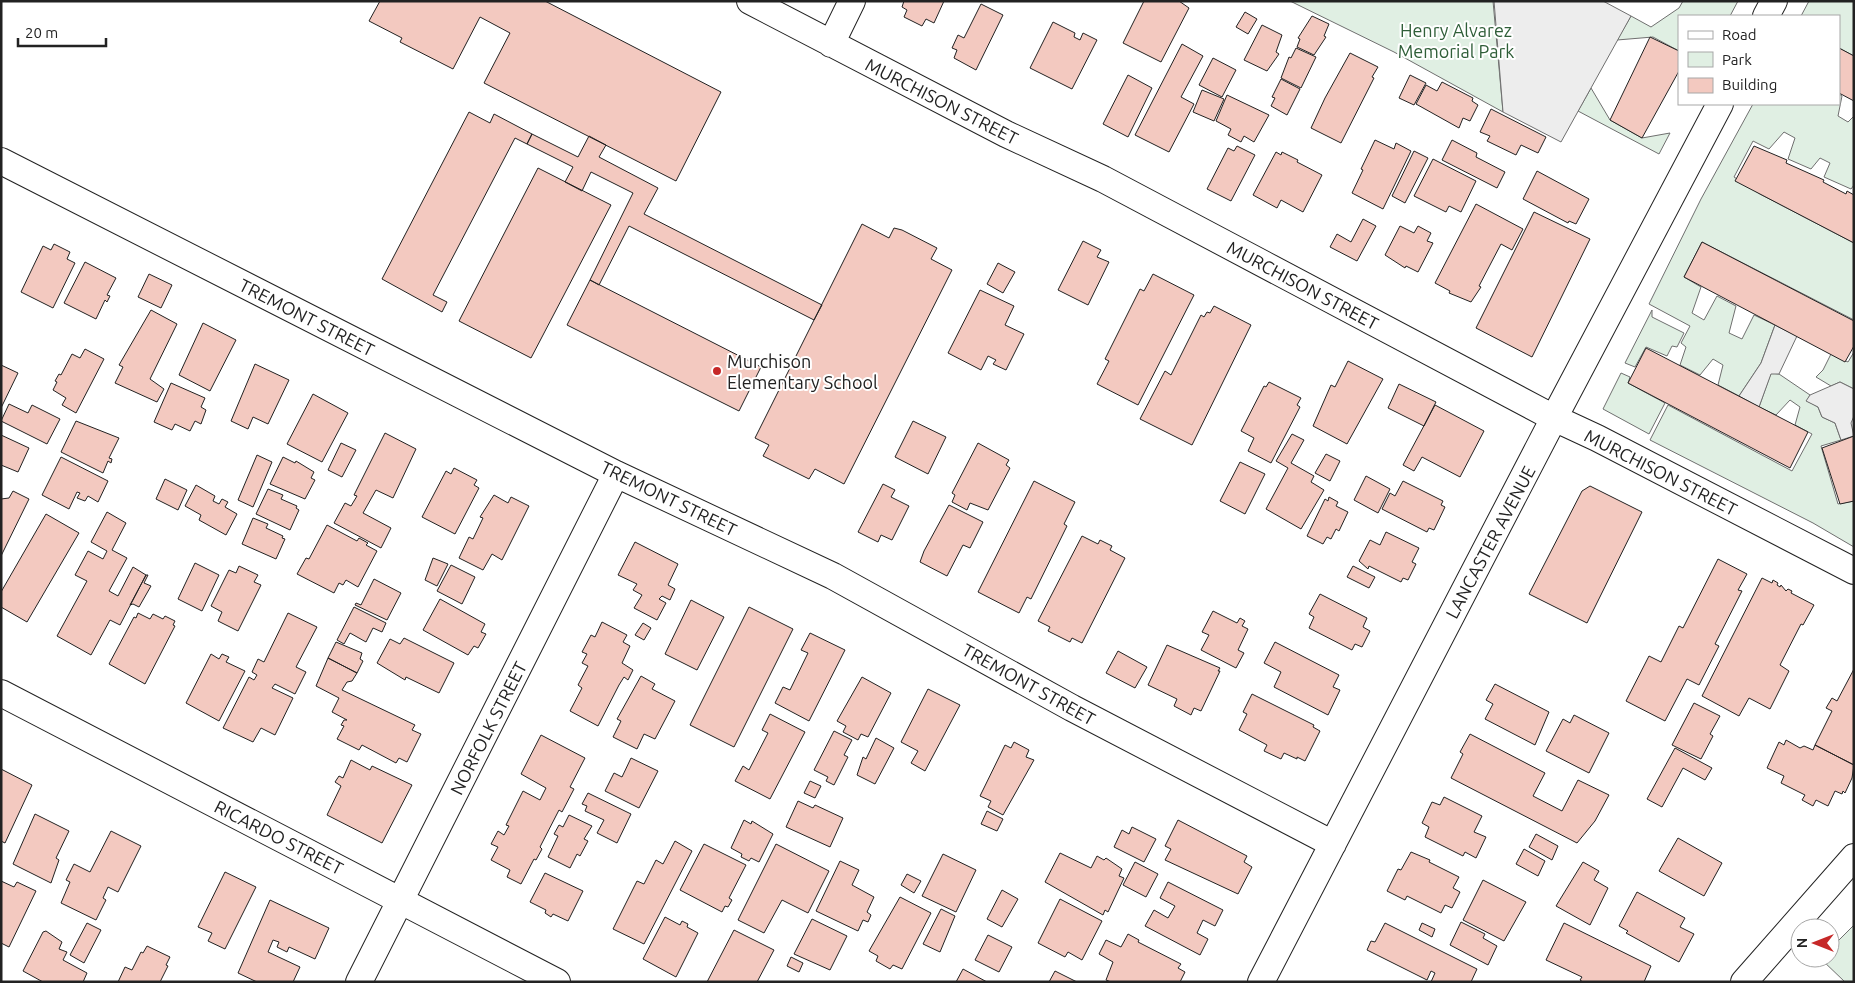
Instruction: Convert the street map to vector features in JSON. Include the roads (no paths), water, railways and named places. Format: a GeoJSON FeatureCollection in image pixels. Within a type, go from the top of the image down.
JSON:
{"type":"FeatureCollection","features":[{"type":"Feature","properties":{"kind":"street","name":"MURCHISON STREET"},"geometry":{"type":"LineString","coordinates":[[750,1],[1006,134],[1103,179],[1554,418],[1597,438],[1854,571]]}},
{"type":"Feature","properties":{"kind":"street"},"geometry":{"type":"LineString","coordinates":[[831,44],[852,1]]}},
{"type":"Feature","properties":{"kind":"street"},"geometry":{"type":"LineString","coordinates":[[1767,15],[1774,1]]}},
{"type":"Feature","properties":{"kind":"street","name":"LANCASTER AVENUE"},"geometry":{"type":"LineString","coordinates":[[1261,982],[1554,418],[1719,105]]}},
{"type":"Feature","properties":{"kind":"street","name":"TREMONT STREET"},"geometry":{"type":"LineString","coordinates":[[1,160],[616,474],[833,576],[1072,708],[1333,844]]}},
{"type":"Feature","properties":{"kind":"street","name":"NORFOLK STREET"},"geometry":{"type":"LineString","coordinates":[[359,982],[616,474]]}},
{"type":"Feature","properties":{"kind":"street","name":"RICARDO STREET"},"geometry":{"type":"LineString","coordinates":[[1,693],[557,982]]}},
{"type":"Feature","properties":{"kind":"street"},"geometry":{"type":"LineString","coordinates":[[1744,982],[1854,857]]}},
{"type":"Feature","properties":{"kind":"place","name":"Murchison Elementary School"},"geometry":{"type":"Point","coordinates":[717,371]}},
{"type":"Feature","properties":{"kind":"park label","name":"Henry Alvarez Memorial Park"},"geometry":{"type":"Point","coordinates":[1456,40]}}]}
